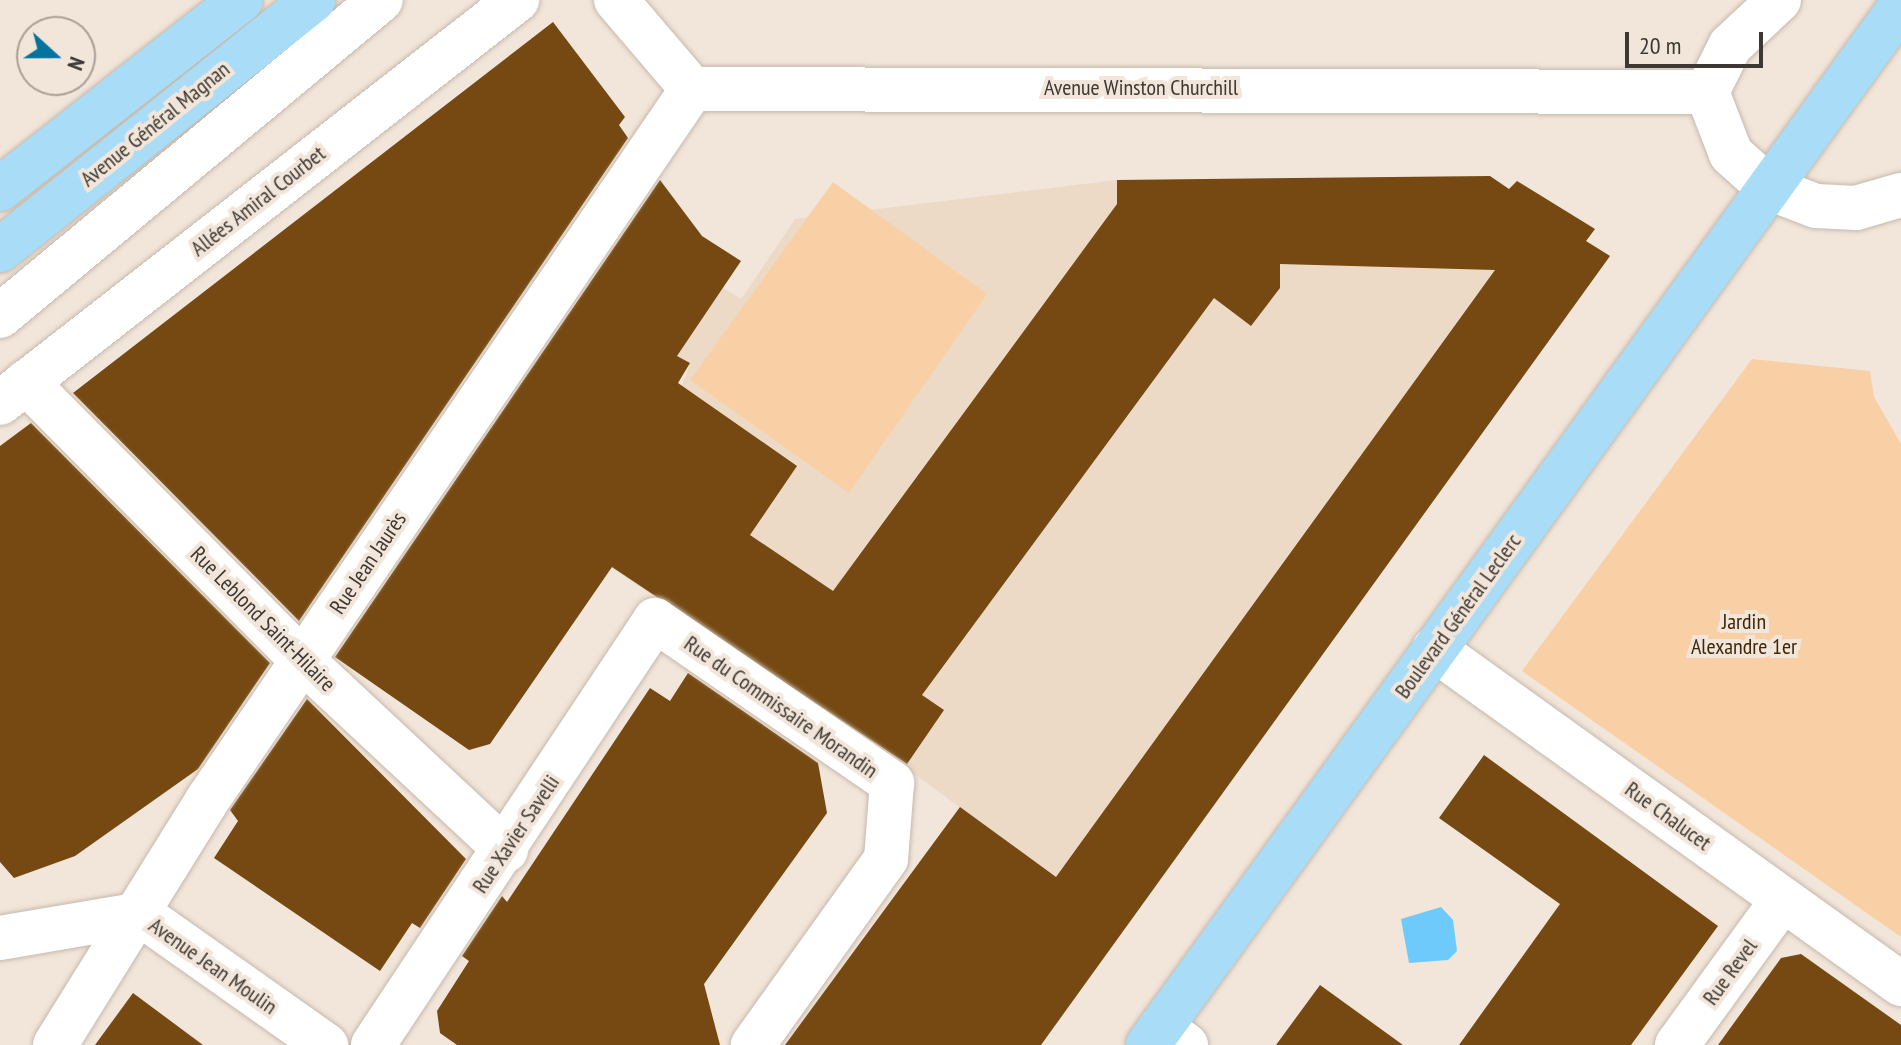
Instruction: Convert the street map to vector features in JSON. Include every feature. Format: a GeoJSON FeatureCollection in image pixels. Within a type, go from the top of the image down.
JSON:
{"type":"FeatureCollection","features":[{"type":"Feature","properties":{"kind":"main road","name":"Avenue Général Magnan"},"geometry":{"type":"LineString","coordinates":[[0,189],[241,0]]}},
{"type":"Feature","properties":{"kind":"main road","name":"Avenue Général Magnan"},"geometry":{"type":"LineString","coordinates":[[0,250],[313,0]]}},
{"type":"Feature","properties":{"kind":"main road","name":"Boulevard Général Leclerc"},"geometry":{"type":"LineString","coordinates":[[1165,1039],[1434,649],[1901,6]]}},
{"type":"Feature","properties":{"kind":"street"},"geometry":{"type":"LineString","coordinates":[[0,316],[381,0]]}},
{"type":"Feature","properties":{"kind":"street","name":"Allées Amiral Courbet"},"geometry":{"type":"LineString","coordinates":[[13,392],[517,0]]}},
{"type":"Feature","properties":{"kind":"street"},"geometry":{"type":"LineString","coordinates":[[616,0],[692,89]]}},
{"type":"Feature","properties":{"kind":"street"},"geometry":{"type":"LineString","coordinates":[[1779,0],[1730,46],[1707,92],[1731,154],[1769,188],[1816,206],[1856,208],[1901,195]]}},
{"type":"Feature","properties":{"kind":"street","name":"Avenue Winston Churchill"},"geometry":{"type":"LineString","coordinates":[[692,89],[1707,92]]}},
{"type":"Feature","properties":{"kind":"street","name":"Rue Jean Jaurès"},"geometry":{"type":"LineString","coordinates":[[55,1045],[302,660],[692,89]]}},
{"type":"Feature","properties":{"kind":"street","name":"Avenue Général Magnan"},"geometry":{"type":"LineString","coordinates":[[0,202],[51,152]]}},
{"type":"Feature","properties":{"kind":"street","name":"Rue Leblond Saint-Hilaire"},"geometry":{"type":"LineString","coordinates":[[13,392],[506,850]]}},
{"type":"Feature","properties":{"kind":"street","name":"Rue Xavier Savelli"},"geometry":{"type":"LineString","coordinates":[[373,1045],[506,850],[655,620]]}},
{"type":"Feature","properties":{"kind":"street","name":"Rue du Commissaire Morandin"},"geometry":{"type":"LineString","coordinates":[[655,620],[892,783],[886,859],[753,1045]]}},
{"type":"Feature","properties":{"kind":"street","name":"Rue Chalucet"},"geometry":{"type":"LineString","coordinates":[[1434,649],[1901,984]]}},
{"type":"Feature","properties":{"kind":"street","name":"Rue Revel"},"geometry":{"type":"LineString","coordinates":[[1677,1045],[1783,899]]}},
{"type":"Feature","properties":{"kind":"street"},"geometry":{"type":"LineString","coordinates":[[0,938],[140,914]]}},
{"type":"Feature","properties":{"kind":"street","name":"Avenue Jean Moulin"},"geometry":{"type":"LineString","coordinates":[[140,914],[326,1045]]}},
{"type":"Feature","properties":{"kind":"shaded area"},"geometry":{"type":"Polygon","coordinates":[[[1117,180],[1509,189],[1517,181],[1595,229],[1586,241],[1610,256],[1125,929],[905,767],[612,568],[690,364],[677,356],[723,288],[741,299],[795,219],[1117,180]]]}},
{"type":"Feature","properties":{"kind":"green space"},"geometry":{"type":"Polygon","coordinates":[[[833,182],[987,294],[849,493],[690,380],[833,182]]]}},
{"type":"Feature","properties":{"kind":"green space","name":"Jardin Alexandre 1er"},"geometry":{"type":"Polygon","coordinates":[[[1752,359],[1870,371],[1874,397],[1901,444],[1901,937],[1522,671],[1752,359]]]}},
{"type":"Feature","properties":{"kind":"water"},"geometry":{"type":"Polygon","coordinates":[[[1441,907],[1453,920],[1457,951],[1448,960],[1409,963],[1401,919],[1441,907]]]}},
{"type":"Feature","properties":{"kind":"building"},"geometry":{"type":"Polygon","coordinates":[[[553,22],[625,117],[619,125],[628,138],[299,621],[73,393],[553,22]]]}},
{"type":"Feature","properties":{"kind":"building"},"geometry":{"type":"Polygon","coordinates":[[[1490,176],[1509,189],[1517,181],[1595,229],[1586,241],[1610,256],[1041,1045],[785,1045],[960,807],[1056,877],[1495,270],[1280,264],[1280,288],[1251,326],[1214,298],[922,695],[944,710],[907,764],[612,567],[490,744],[469,750],[335,657],[660,180],[702,236],[741,261],[677,356],[690,363],[678,383],[797,466],[750,535],[833,591],[1117,204],[1117,180],[1490,176]]]}},
{"type":"Feature","properties":{"kind":"building"},"geometry":{"type":"Polygon","coordinates":[[[31,423],[270,663],[198,769],[75,856],[14,878],[0,862],[0,446],[31,423]]]}},
{"type":"Feature","properties":{"kind":"building"},"geometry":{"type":"Polygon","coordinates":[[[688,673],[818,763],[827,813],[704,984],[720,1045],[457,1045],[440,1033],[437,1011],[469,961],[462,956],[502,896],[507,902],[650,688],[670,701],[688,673]]]}},
{"type":"Feature","properties":{"kind":"building"},"geometry":{"type":"Polygon","coordinates":[[[307,699],[466,859],[420,928],[412,923],[380,971],[214,858],[238,821],[230,810],[307,699]]]}},
{"type":"Feature","properties":{"kind":"building"},"geometry":{"type":"Polygon","coordinates":[[[1484,755],[1718,926],[1631,1045],[1459,1045],[1560,904],[1439,818],[1484,755]]]}},
{"type":"Feature","properties":{"kind":"building"},"geometry":{"type":"Polygon","coordinates":[[[1801,954],[1901,1025],[1901,1045],[1718,1045],[1781,958],[1801,954]]]}},
{"type":"Feature","properties":{"kind":"building"},"geometry":{"type":"Polygon","coordinates":[[[1320,985],[1403,1045],[1276,1045],[1320,985]]]}},
{"type":"Feature","properties":{"kind":"building"},"geometry":{"type":"Polygon","coordinates":[[[133,993],[203,1045],[95,1045],[133,993]]]}}]}
